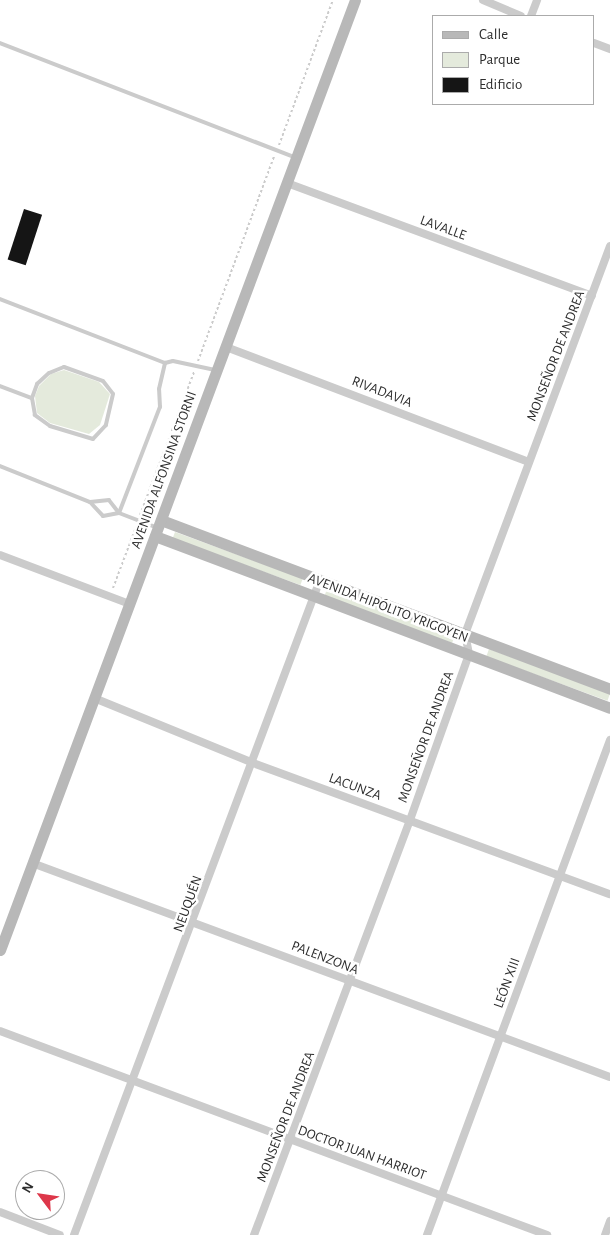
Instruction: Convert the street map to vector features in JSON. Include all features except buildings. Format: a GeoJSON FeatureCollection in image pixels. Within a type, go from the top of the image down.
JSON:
{"type":"FeatureCollection","features":[{"type":"Feature","properties":{"kind":"main road","name":"AVENIDA ALFONSINA STORNI"},"geometry":{"type":"LineString","coordinates":[[0,950],[355,0]]}},
{"type":"Feature","properties":{"kind":"main road","name":"AVENIDA HIPÓLITO YRIGOYEN"},"geometry":{"type":"LineString","coordinates":[[158,528],[320,580],[610,689]]}},
{"type":"Feature","properties":{"kind":"main road","name":"AVENIDA HIPÓLITO YRIGOYEN"},"geometry":{"type":"LineString","coordinates":[[158,528],[314,596],[610,708]]}},
{"type":"Feature","properties":{"kind":"street"},"geometry":{"type":"LineString","coordinates":[[483,0],[519,15]]}},
{"type":"Feature","properties":{"kind":"street"},"geometry":{"type":"LineString","coordinates":[[531,15],[537,0]]}},
{"type":"Feature","properties":{"kind":"street"},"geometry":{"type":"LineString","coordinates":[[595,43],[610,49]]}},
{"type":"Feature","properties":{"kind":"street","name":"LAVALLE"},"geometry":{"type":"LineString","coordinates":[[286,183],[592,296]]}},
{"type":"Feature","properties":{"kind":"street","name":"MONSEÑOR DE ANDREA"},"geometry":{"type":"LineString","coordinates":[[465,634],[610,246]]}},
{"type":"Feature","properties":{"kind":"street","name":"RIVADAVIA"},"geometry":{"type":"LineString","coordinates":[[226,347],[529,462]]}},
{"type":"Feature","properties":{"kind":"street"},"geometry":{"type":"LineString","coordinates":[[0,555],[130,604]]}},
{"type":"Feature","properties":{"kind":"street","name":"NEUQUÉN"},"geometry":{"type":"LineString","coordinates":[[74,1235],[195,922],[320,580]]}},
{"type":"Feature","properties":{"kind":"street"},"geometry":{"type":"LineString","coordinates":[[465,634],[469,654]]}},
{"type":"Feature","properties":{"kind":"street","name":"MONSEÑOR DE ANDREA"},"geometry":{"type":"LineString","coordinates":[[254,1235],[351,981],[469,654]]}},
{"type":"Feature","properties":{"kind":"street","name":"LACUNZA"},"geometry":{"type":"LineString","coordinates":[[94,698],[253,763],[610,894]]}},
{"type":"Feature","properties":{"kind":"street","name":"LEÓN XIII"},"geometry":{"type":"LineString","coordinates":[[427,1235],[610,740]]}},
{"type":"Feature","properties":{"kind":"street","name":"PALENZONA"},"geometry":{"type":"LineString","coordinates":[[32,863],[610,1077]]}},
{"type":"Feature","properties":{"kind":"street","name":"DOCTOR JUAN HARRIOT"},"geometry":{"type":"LineString","coordinates":[[0,1031],[546,1235]]}},
{"type":"Feature","properties":{"kind":"street"},"geometry":{"type":"LineString","coordinates":[[0,1212],[60,1235]]}},
{"type":"Feature","properties":{"kind":"street"},"geometry":{"type":"LineString","coordinates":[[605,1235],[610,1221]]}},
{"type":"Feature","properties":{"kind":"lane"},"geometry":{"type":"LineString","coordinates":[[0,43],[296,158]]}},
{"type":"Feature","properties":{"kind":"lane"},"geometry":{"type":"LineString","coordinates":[[0,299],[165,363],[173,361],[216,371]]}},
{"type":"Feature","properties":{"kind":"lane"},"geometry":{"type":"LineString","coordinates":[[119,513],[160,407],[158,390],[165,363]]}},
{"type":"Feature","properties":{"kind":"lane"},"geometry":{"type":"LineString","coordinates":[[64,367],[103,381],[109,386],[113,404],[100,433],[85,439],[42,421],[35,415],[32,398],[41,379],[64,367]]}},
{"type":"Feature","properties":{"kind":"lane"},"geometry":{"type":"LineString","coordinates":[[0,387],[32,398]]}},
{"type":"Feature","properties":{"kind":"lane"},"geometry":{"type":"LineString","coordinates":[[0,466],[90,502],[102,516],[119,513],[158,528]]}},
{"type":"Feature","properties":{"kind":"lane"},"geometry":{"type":"LineString","coordinates":[[90,502],[109,500],[119,513]]}},
{"type":"Feature","properties":{"kind":"path"},"geometry":{"type":"LineString","coordinates":[[109,596],[333,0]]}},
{"type":"Feature","properties":{"kind":"green space"},"geometry":{"type":"Polygon","coordinates":[[[64,370],[99,382],[110,394],[100,425],[89,434],[50,423],[37,413],[35,396],[39,386],[51,374],[64,370]]]}},
{"type":"Feature","properties":{"kind":"green space"},"geometry":{"type":"Polygon","coordinates":[[[175,532],[303,579],[300,585],[173,539],[175,532]]]}},
{"type":"Feature","properties":{"kind":"green space"},"geometry":{"type":"Polygon","coordinates":[[[327,589],[455,636],[452,643],[324,597],[327,589]]]}},
{"type":"Feature","properties":{"kind":"green space"},"geometry":{"type":"Polygon","coordinates":[[[489,649],[610,693],[607,701],[486,657],[489,649]]]}}]}
